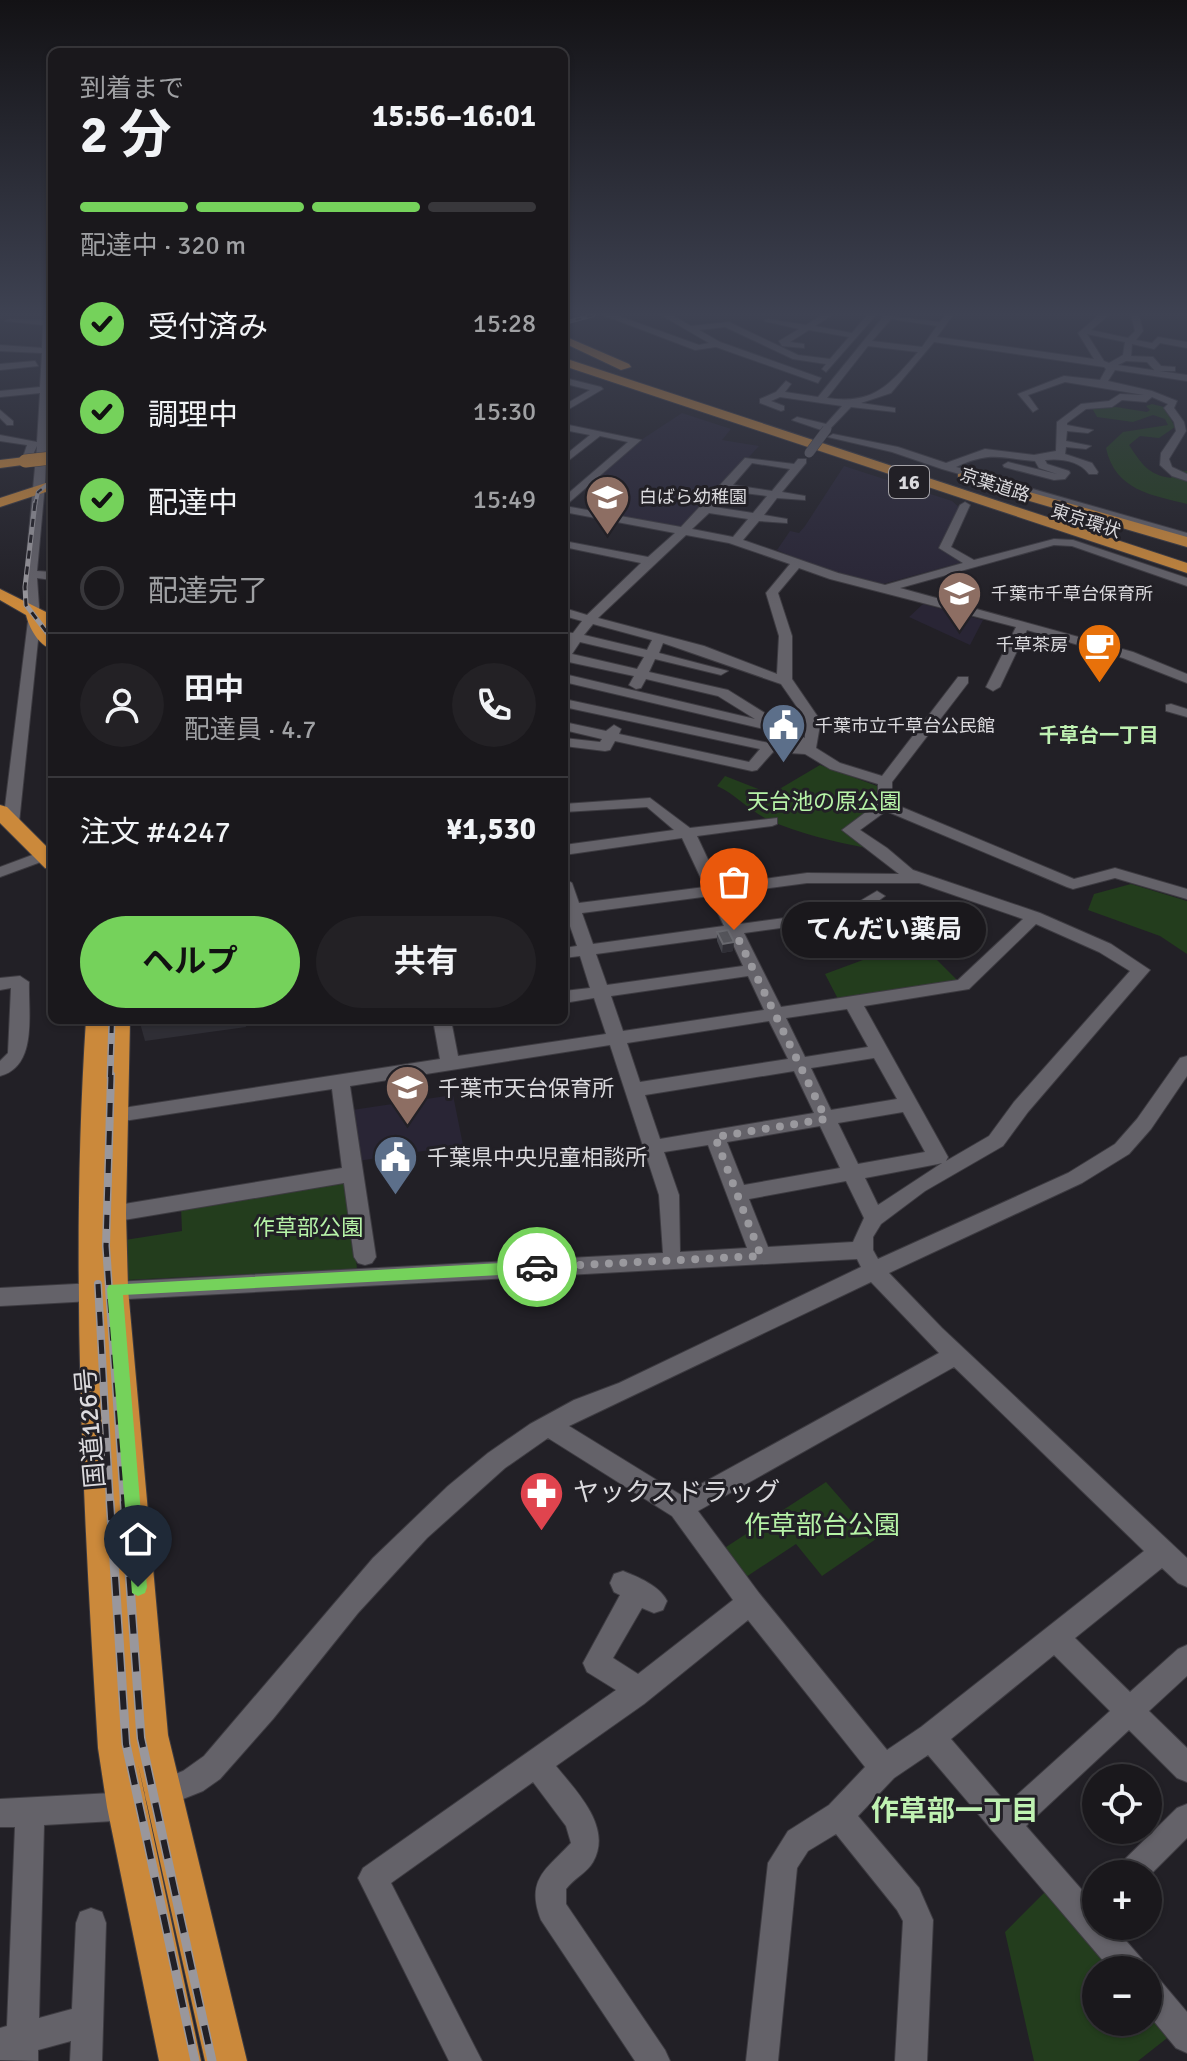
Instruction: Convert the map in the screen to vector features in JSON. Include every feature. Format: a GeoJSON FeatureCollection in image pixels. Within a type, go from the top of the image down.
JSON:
{"type":"FeatureCollection","features":[{"type":"Feature","properties":{"kind":"highway","name":"京葉道路"},"geometry":{"type":"LineString","coordinates":[[688,411],[1187,570]]}},
{"type":"Feature","properties":{"kind":"highway","name":"東京環状"},"geometry":{"type":"LineString","coordinates":[[695,411],[1187,570]]}},
{"type":"Feature","properties":{"kind":"highway","name":"京葉道路"},"geometry":{"type":"LineString","coordinates":[[695,411],[1187,559]]}},
{"type":"Feature","properties":{"kind":"highway","name":"東京環状"},"geometry":{"type":"LineString","coordinates":[[762,411],[829,431],[860,446],[1187,540]]}},
{"type":"Feature","properties":{"kind":"highway"},"geometry":{"type":"LineString","coordinates":[[860,446],[1187,552]]}},
{"type":"Feature","properties":{"kind":"highway"},"geometry":{"type":"LineString","coordinates":[[1,464],[48,458]]}},
{"type":"Feature","properties":{"kind":"highway"},"geometry":{"type":"LineString","coordinates":[[0,501],[46,484]]}},
{"type":"Feature","properties":{"kind":"highway"},"geometry":{"type":"LineString","coordinates":[[0,594],[48,620]]}},
{"type":"Feature","properties":{"kind":"highway"},"geometry":{"type":"LineString","coordinates":[[34,615],[38,627],[48,639]]}},
{"type":"Feature","properties":{"kind":"highway"},"geometry":{"type":"LineString","coordinates":[[6,817],[48,859]]}},
{"type":"Feature","properties":{"kind":"highway","name":"国道126号"},"geometry":{"type":"LineString","coordinates":[[98,1024],[112,1214],[103,1290],[150,1735],[226,2061]]}},
{"type":"Feature","properties":{"kind":"highway","name":"国道126号"},"geometry":{"type":"LineString","coordinates":[[117,1024],[105,1117],[103,1290],[110,1658],[117,1748],[126,1807],[180,2061]]}},
{"type":"Feature","properties":{"kind":"street"},"geometry":{"type":"LineString","coordinates":[[5,411],[10,423]]}},
{"type":"Feature","properties":{"kind":"street"},"geometry":{"type":"LineString","coordinates":[[6,817],[34,615],[31,574],[35,533],[46,484],[47,411]]}},
{"type":"Feature","properties":{"kind":"street"},"geometry":{"type":"LineString","coordinates":[[736,541],[844,411]]}},
{"type":"Feature","properties":{"kind":"street"},"geometry":{"type":"LineString","coordinates":[[1060,450],[1062,422],[1077,411]]}},
{"type":"Feature","properties":{"kind":"street"},"geometry":{"type":"LineString","coordinates":[[1171,411],[1181,431],[1164,455],[1164,464],[1169,472],[1187,478]]}},
{"type":"Feature","properties":{"kind":"street"},"geometry":{"type":"LineString","coordinates":[[797,420],[946,467],[1132,520],[1187,540]]}},
{"type":"Feature","properties":{"kind":"street"},"geometry":{"type":"LineString","coordinates":[[568,428],[636,440],[568,502]]}},
{"type":"Feature","properties":{"kind":"street"},"geometry":{"type":"LineString","coordinates":[[1062,428],[1088,430]]}},
{"type":"Feature","properties":{"kind":"street"},"geometry":{"type":"LineString","coordinates":[[568,458],[598,433]]}},
{"type":"Feature","properties":{"kind":"street"},"geometry":{"type":"LineString","coordinates":[[0,438],[33,443],[25,461]]}},
{"type":"Feature","properties":{"kind":"street"},"geometry":{"type":"LineString","coordinates":[[946,467],[992,452],[1038,458],[1060,450],[1086,446]]}},
{"type":"Feature","properties":{"kind":"street"},"geometry":{"type":"LineString","coordinates":[[1060,450],[1088,465],[1093,472]]}},
{"type":"Feature","properties":{"kind":"street"},"geometry":{"type":"LineString","coordinates":[[970,458],[1054,477],[1065,473],[1043,466],[1038,458]]}},
{"type":"Feature","properties":{"kind":"street"},"geometry":{"type":"LineString","coordinates":[[569,635],[593,618],[649,561],[684,531],[749,460],[797,467]]}},
{"type":"Feature","properties":{"kind":"street"},"geometry":{"type":"LineString","coordinates":[[726,487],[801,498]]}},
{"type":"Feature","properties":{"kind":"street"},"geometry":{"type":"LineString","coordinates":[[965,505],[945,548],[972,564]]}},
{"type":"Feature","properties":{"kind":"street"},"geometry":{"type":"LineString","coordinates":[[568,507],[736,541],[797,563],[1128,655],[1187,679]]}},
{"type":"Feature","properties":{"kind":"street"},"geometry":{"type":"LineString","coordinates":[[706,509],[783,521]]}},
{"type":"Feature","properties":{"kind":"street"},"geometry":{"type":"LineString","coordinates":[[1132,520],[1153,514]]}},
{"type":"Feature","properties":{"kind":"street"},"geometry":{"type":"LineString","coordinates":[[35,533],[48,535]]}},
{"type":"Feature","properties":{"kind":"street"},"geometry":{"type":"LineString","coordinates":[[885,588],[1043,544],[1063,542],[1187,582]]}},
{"type":"Feature","properties":{"kind":"street"},"geometry":{"type":"LineString","coordinates":[[568,545],[649,561]]}},
{"type":"Feature","properties":{"kind":"street"},"geometry":{"type":"LineString","coordinates":[[797,563],[772,593],[787,639],[783,669],[785,681],[812,719],[816,731],[808,750]]}},
{"type":"Feature","properties":{"kind":"street"},"geometry":{"type":"LineString","coordinates":[[31,574],[48,576]]}},
{"type":"Feature","properties":{"kind":"street"},"geometry":{"type":"LineString","coordinates":[[568,613],[659,639],[722,664],[785,681]]}},
{"type":"Feature","properties":{"kind":"street"},"geometry":{"type":"LineString","coordinates":[[993,687],[1023,624]]}},
{"type":"Feature","properties":{"kind":"street"},"geometry":{"type":"LineString","coordinates":[[569,635],[651,655],[722,664]]}},
{"type":"Feature","properties":{"kind":"street"},"geometry":{"type":"LineString","coordinates":[[568,742],[605,747],[659,639]]}},
{"type":"Feature","properties":{"kind":"street"},"geometry":{"type":"LineString","coordinates":[[568,657],[723,693],[835,766],[885,782]]}},
{"type":"Feature","properties":{"kind":"street"},"geometry":{"type":"LineString","coordinates":[[722,664],[723,693]]}},
{"type":"Feature","properties":{"kind":"street"},"geometry":{"type":"LineString","coordinates":[[568,679],[775,727]]}},
{"type":"Feature","properties":{"kind":"street"},"geometry":{"type":"LineString","coordinates":[[885,805],[885,782],[963,680]]}},
{"type":"Feature","properties":{"kind":"street"},"geometry":{"type":"LineString","coordinates":[[568,704],[769,747],[808,750]]}},
{"type":"Feature","properties":{"kind":"street"},"geometry":{"type":"LineString","coordinates":[[1171,708],[1187,713]]}},
{"type":"Feature","properties":{"kind":"street"},"geometry":{"type":"LineString","coordinates":[[568,727],[752,767],[769,747]]}},
{"type":"Feature","properties":{"kind":"street"},"geometry":{"type":"LineString","coordinates":[[568,808],[650,802],[688,834],[874,1218]]}},
{"type":"Feature","properties":{"kind":"street"},"geometry":{"type":"LineString","coordinates":[[885,805],[850,830],[882,851],[899,869],[921,880],[982,897],[1034,917],[1105,948],[1141,970],[1021,1107],[996,1141],[918,1186],[874,1218],[863,1237],[868,1261],[956,1355],[1187,1575]]}},
{"type":"Feature","properties":{"kind":"street"},"geometry":{"type":"LineString","coordinates":[[885,805],[1073,884],[1115,873],[1187,894]]}},
{"type":"Feature","properties":{"kind":"street"},"geometry":{"type":"LineString","coordinates":[[568,849],[772,821]]}},
{"type":"Feature","properties":{"kind":"street"},"geometry":{"type":"LineString","coordinates":[[0,872],[48,860]]}},
{"type":"Feature","properties":{"kind":"street"},"geometry":{"type":"LineString","coordinates":[[671,1248],[669,1195],[587,950],[568,910],[807,878],[921,880]]}},
{"type":"Feature","properties":{"kind":"street"},"geometry":{"type":"LineString","coordinates":[[568,952],[849,914],[877,896]]}},
{"type":"Feature","properties":{"kind":"street"},"geometry":{"type":"LineString","coordinates":[[105,1117],[963,985],[1034,917]]}},
{"type":"Feature","properties":{"kind":"street"},"geometry":{"type":"LineString","coordinates":[[568,996],[754,970]]}},
{"type":"Feature","properties":{"kind":"street"},"geometry":{"type":"LineString","coordinates":[[0,984],[20,982],[17,1053],[14,1060],[0,1070]]}},
{"type":"Feature","properties":{"kind":"street"},"geometry":{"type":"LineString","coordinates":[[738,1194],[938,1157],[853,1003]]}},
{"type":"Feature","properties":{"kind":"street"},"geometry":{"type":"LineString","coordinates":[[443,1024],[450,1064]]}},
{"type":"Feature","properties":{"kind":"street"},"geometry":{"type":"LineString","coordinates":[[634,1090],[880,1051]]}},
{"type":"Feature","properties":{"kind":"street"},"geometry":{"type":"LineString","coordinates":[[88,2021],[15,2047],[15,1811],[126,1807],[203,1776],[255,1722],[367,1582],[418,1530],[504,1455],[549,1426],[868,1261],[1075,1178],[1122,1149],[1144,1124],[1187,1062]]}},
{"type":"Feature","properties":{"kind":"street"},"geometry":{"type":"LineString","coordinates":[[340,1081],[365,1257]]}},
{"type":"Feature","properties":{"kind":"street"},"geometry":{"type":"LineString","coordinates":[[653,1147],[909,1104]]}},
{"type":"Feature","properties":{"kind":"street"},"geometry":{"type":"LineString","coordinates":[[715,1137],[761,1256]]}},
{"type":"Feature","properties":{"kind":"street"},"geometry":{"type":"LineString","coordinates":[[112,1214],[352,1174]]}},
{"type":"Feature","properties":{"kind":"street"},"geometry":{"type":"LineString","coordinates":[[0,1297],[761,1256],[868,1261]]}},
{"type":"Feature","properties":{"kind":"street"},"geometry":{"type":"LineString","coordinates":[[681,1508],[956,1355]]}},
{"type":"Feature","properties":{"kind":"street"},"geometry":{"type":"LineString","coordinates":[[549,1426],[681,1508],[750,1602],[884,1768]]}},
{"type":"Feature","properties":{"kind":"street"},"geometry":{"type":"LineString","coordinates":[[762,2061],[783,1863],[798,1841],[839,1815],[884,1768],[931,1737],[1162,1552]]}},
{"type":"Feature","properties":{"kind":"street"},"geometry":{"type":"LineString","coordinates":[[634,1694],[627,1682],[596,1663],[638,1592]]}},
{"type":"Feature","properties":{"kind":"street"},"geometry":{"type":"LineString","coordinates":[[466,2061],[373,1878],[634,1694],[750,1602]]}},
{"type":"Feature","properties":{"kind":"street"},"geometry":{"type":"LineString","coordinates":[[1055,1637],[1187,1768]]}},
{"type":"Feature","properties":{"kind":"street"},"geometry":{"type":"LineString","coordinates":[[1006,1825],[1187,1658]]}},
{"type":"Feature","properties":{"kind":"street"},"geometry":{"type":"LineString","coordinates":[[931,1737],[1006,1825],[1082,1904]]}},
{"type":"Feature","properties":{"kind":"street"},"geometry":{"type":"LineString","coordinates":[[537,1764],[584,1829],[586,1843],[582,1855],[553,1878],[547,1893],[552,1909],[654,2061]]}},
{"type":"Feature","properties":{"kind":"street"},"geometry":{"type":"LineString","coordinates":[[839,1815],[908,1899],[918,1920],[911,2061]]}},
{"type":"Feature","properties":{"kind":"street"},"geometry":{"type":"LineString","coordinates":[[1144,1860],[1187,1818]]}},
{"type":"Feature","properties":{"kind":"street"},"geometry":{"type":"LineString","coordinates":[[86,2061],[91,1923]]}},
{"type":"Feature","properties":{"kind":"street"},"geometry":{"type":"LineString","coordinates":[[1162,2007],[1187,2037]]}},
{"type":"Feature","properties":{"kind":"shaded area"},"geometry":{"type":"Polygon","coordinates":[[[682,413],[731,429],[722,440],[759,446],[685,527],[590,511],[602,500],[590,498],[596,491],[583,489],[641,440],[682,413]]]}},
{"type":"Feature","properties":{"kind":"shaded area"},"geometry":{"type":"Polygon","coordinates":[[[844,466],[952,501],[960,508],[942,549],[963,562],[883,584],[816,567],[777,550],[790,531],[799,533],[805,526],[844,466]]]}},
{"type":"Feature","properties":{"kind":"shaded area","name":"千葉市千草台保育所"},"geometry":{"type":"Polygon","coordinates":[[[923,604],[983,620],[970,645],[909,617],[923,604]]]}},
{"type":"Feature","properties":{"kind":"shaded area","name":"千葉市天台保育所"},"geometry":{"type":"Polygon","coordinates":[[[453,1095],[463,1145],[358,1161],[352,1110],[453,1095]]]}},
{"type":"Feature","properties":{"kind":"green space"},"geometry":{"type":"Polygon","coordinates":[[[1094,411],[1166,411],[1175,427],[1159,438],[1140,436],[1129,445],[1141,463],[1156,474],[1171,478],[1175,470],[1187,471],[1187,504],[1148,493],[1126,482],[1117,473],[1106,448],[1123,432],[1168,425],[1165,419],[1153,415],[1133,422],[1097,417],[1094,411]]]}},
{"type":"Feature","properties":{"kind":"green space","name":"天台池の原公園"},"geometry":{"type":"Polygon","coordinates":[[[820,765],[877,786],[880,801],[844,829],[866,848],[780,825],[717,786],[725,776],[771,794],[820,765]]]}},
{"type":"Feature","properties":{"kind":"green space"},"geometry":{"type":"Polygon","coordinates":[[[1131,884],[1187,901],[1187,954],[1160,936],[1088,910],[1094,894],[1131,884]]]}},
{"type":"Feature","properties":{"kind":"green space"},"geometry":{"type":"Polygon","coordinates":[[[917,940],[958,981],[838,999],[825,974],[917,940]]]}},
{"type":"Feature","properties":{"kind":"green space","name":"作草部公園"},"geometry":{"type":"Polygon","coordinates":[[[348,1182],[357,1269],[125,1280],[125,1240],[182,1231],[181,1207],[348,1182]]]}},
{"type":"Feature","properties":{"kind":"green space","name":"作草部台公園"},"geometry":{"type":"Polygon","coordinates":[[[826,1482],[876,1539],[822,1576],[796,1544],[746,1577],[723,1549],[826,1482]]]}},
{"type":"Feature","properties":{"kind":"green space"},"geometry":{"type":"Polygon","coordinates":[[[1046,1891],[1082,1933],[1082,1940],[1088,1940],[1102,1956],[1082,1956],[1082,2036],[1162,2036],[1162,2025],[1171,2035],[1138,2061],[1034,2061],[1005,1932],[1046,1891]]]}},
{"type":"Feature","properties":{"kind":"building"},"geometry":{"type":"Polygon","coordinates":[[[728,930],[734,942],[723,944],[717,932],[728,930]]]}},
{"type":"Feature","properties":{"kind":"railway"},"geometry":{"type":"LineString","coordinates":[[35,505],[38,492],[48,484]]}},
{"type":"Feature","properties":{"kind":"railway"},"geometry":{"type":"LineString","coordinates":[[35,503],[25,587],[26,605],[48,634]]}},
{"type":"Feature","properties":{"kind":"railway"},"geometry":{"type":"LineString","coordinates":[[110,1077],[112,1024]]}},
{"type":"Feature","properties":{"kind":"railway"},"geometry":{"type":"LineString","coordinates":[[111,1075],[106,1246],[124,1503]]}},
{"type":"Feature","properties":{"kind":"railway"},"geometry":{"type":"LineString","coordinates":[[98,1284],[110,1503]]}},
{"type":"Feature","properties":{"kind":"railway"},"geometry":{"type":"LineString","coordinates":[[110,1501],[126,1744],[195,2061]]}},
{"type":"Feature","properties":{"kind":"railway"},"geometry":{"type":"LineString","coordinates":[[124,1501],[141,1738],[212,2061]]}},
{"type":"Feature","properties":{"kind":"way so far"},"geometry":{"type":"LineString","coordinates":[[537,1267],[761,1256],[715,1137],[826,1119],[734,930]]}},
{"type":"Feature","properties":{"kind":"place","name":"白ばら幼稚園"},"geometry":{"type":"Point","coordinates":[608,536]}},
{"type":"Feature","properties":{"kind":"place","name":"千葉市千草台保育所"},"geometry":{"type":"Point","coordinates":[960,633]}},
{"type":"Feature","properties":{"kind":"place","name":"千草茶房"},"geometry":{"type":"Point","coordinates":[1099,684]}},
{"type":"Feature","properties":{"kind":"place","name":"千葉市立千草台公民館"},"geometry":{"type":"Point","coordinates":[784,765]}},
{"type":"Feature","properties":{"kind":"place","name":"てんだい薬局"},"geometry":{"type":"Point","coordinates":[734,930]}},
{"type":"Feature","properties":{"kind":"place","name":"千葉市天台保育所"},"geometry":{"type":"Point","coordinates":[407,1127]}},
{"type":"Feature","properties":{"kind":"place","name":"千葉県中央児童相談所"},"geometry":{"type":"Point","coordinates":[396,1196]}},
{"type":"Feature","properties":{"kind":"place","name":"ヤックスドラッグ"},"geometry":{"type":"Point","coordinates":[542,1532]}},
{"type":"Feature","properties":{"kind":"district","name":"千草台一丁目"},"geometry":{"type":"Point","coordinates":[1099,735]}},
{"type":"Feature","properties":{"kind":"district","name":"作草部一丁目"},"geometry":{"type":"Point","coordinates":[955,1811]}},
{"type":"Feature","properties":{"kind":"route"},"geometry":{"type":"LineString","coordinates":[[138,1587],[114,1289],[537,1267]]}}]}
